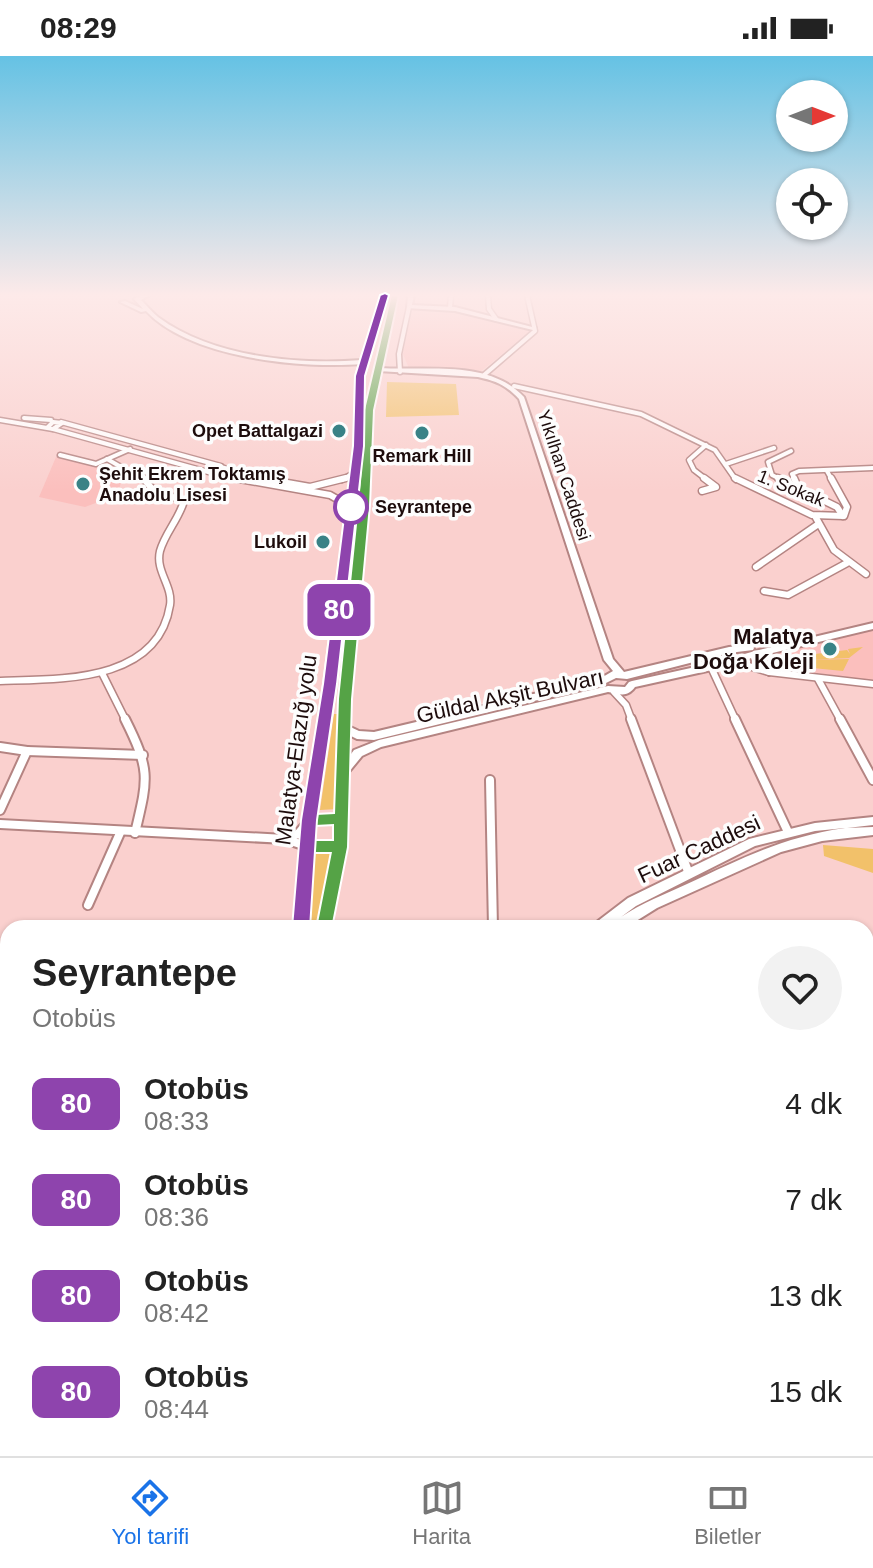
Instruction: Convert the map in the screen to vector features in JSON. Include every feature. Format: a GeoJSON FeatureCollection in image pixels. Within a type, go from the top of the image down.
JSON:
{"type":"FeatureCollection","features":[{"type":"Feature","properties":{"kind":"highway","name":"Malatya-Elazığ yolu"},"geometry":{"type":"LineString","coordinates":[[301,920],[309,820],[330,684],[355,472],[363,360]]}},
{"type":"Feature","properties":{"kind":"highway"},"geometry":{"type":"LineString","coordinates":[[326,920],[340,847],[344,728],[369,410],[381,360]]}},
{"type":"Feature","properties":{"kind":"highway"},"geometry":{"type":"LineString","coordinates":[[361,365],[380,367]]}},
{"type":"Feature","properties":{"kind":"highway"},"geometry":{"type":"LineString","coordinates":[[309,820],[342,819]]}},
{"type":"Feature","properties":{"kind":"highway"},"geometry":{"type":"LineString","coordinates":[[306,846],[340,847]]}},
{"type":"Feature","properties":{"kind":"street"},"geometry":{"type":"LineString","coordinates":[[259,360],[361,365]]}},
{"type":"Feature","properties":{"kind":"street"},"geometry":{"type":"LineString","coordinates":[[276,360],[361,365]]}},
{"type":"Feature","properties":{"kind":"street"},"geometry":{"type":"LineString","coordinates":[[400,360],[403,372]]}},
{"type":"Feature","properties":{"kind":"street"},"geometry":{"type":"LineString","coordinates":[[484,375],[501,360]]}},
{"type":"Feature","properties":{"kind":"street"},"geometry":{"type":"LineString","coordinates":[[380,367],[403,372],[484,375],[514,386]]}},
{"type":"Feature","properties":{"kind":"street","name":"1. Sokak"},"geometry":{"type":"LineString","coordinates":[[514,386],[641,414],[706,445],[726,464],[738,482],[815,516],[843,516],[847,507],[827,471]]}},
{"type":"Feature","properties":{"kind":"street","name":"Yıkılhan Caddesi"},"geometry":{"type":"LineString","coordinates":[[514,386],[522,398],[609,660],[609,684]]}},
{"type":"Feature","properties":{"kind":"street"},"geometry":{"type":"LineString","coordinates":[[0,419],[60,422],[261,479],[315,487],[343,482],[355,472]]}},
{"type":"Feature","properties":{"kind":"street"},"geometry":{"type":"LineString","coordinates":[[0,419],[50,428],[275,488],[330,495],[351,507]]}},
{"type":"Feature","properties":{"kind":"street"},"geometry":{"type":"LineString","coordinates":[[50,428],[60,422]]}},
{"type":"Feature","properties":{"kind":"street"},"geometry":{"type":"LineString","coordinates":[[702,491],[716,485],[694,470],[689,460],[706,445]]}},
{"type":"Feature","properties":{"kind":"street"},"geometry":{"type":"LineString","coordinates":[[726,464],[774,448]]}},
{"type":"Feature","properties":{"kind":"street"},"geometry":{"type":"LineString","coordinates":[[60,455],[92,463],[130,449]]}},
{"type":"Feature","properties":{"kind":"street"},"geometry":{"type":"LineString","coordinates":[[791,451],[767,464],[772,475],[837,507],[843,516]]}},
{"type":"Feature","properties":{"kind":"street"},"geometry":{"type":"LineString","coordinates":[[0,681],[102,673],[132,661],[150,647],[161,631],[171,605],[159,569],[161,550],[184,501],[153,490],[141,476],[107,459]]}},
{"type":"Feature","properties":{"kind":"street"},"geometry":{"type":"LineString","coordinates":[[216,473],[217,469],[228,468]]}},
{"type":"Feature","properties":{"kind":"street"},"geometry":{"type":"LineString","coordinates":[[223,476],[231,472],[228,468]]}},
{"type":"Feature","properties":{"kind":"street"},"geometry":{"type":"LineString","coordinates":[[798,487],[792,474],[873,468]]}},
{"type":"Feature","properties":{"kind":"street"},"geometry":{"type":"LineString","coordinates":[[815,516],[823,538],[847,563],[866,574]]}},
{"type":"Feature","properties":{"kind":"street"},"geometry":{"type":"LineString","coordinates":[[756,567],[817,525]]}},
{"type":"Feature","properties":{"kind":"street"},"geometry":{"type":"LineString","coordinates":[[764,591],[788,595],[847,563]]}},
{"type":"Feature","properties":{"kind":"street","name":"Güldal Akşit Bulvarı"},"geometry":{"type":"LineString","coordinates":[[344,770],[358,753],[379,744],[873,620]]}},
{"type":"Feature","properties":{"kind":"street","name":"Güldal Akşit Bulvarı"},"geometry":{"type":"LineString","coordinates":[[344,728],[357,735],[374,736],[710,665],[873,626]]}},
{"type":"Feature","properties":{"kind":"street"},"geometry":{"type":"LineString","coordinates":[[755,654],[757,664],[765,671]]}},
{"type":"Feature","properties":{"kind":"street"},"geometry":{"type":"LineString","coordinates":[[735,657],[765,671],[873,684]]}},
{"type":"Feature","properties":{"kind":"street","name":"Yıkılhan Caddesi"},"geometry":{"type":"LineString","coordinates":[[609,660],[626,681]]}},
{"type":"Feature","properties":{"kind":"street"},"geometry":{"type":"LineString","coordinates":[[710,665],[788,832]]}},
{"type":"Feature","properties":{"kind":"street"},"geometry":{"type":"LineString","coordinates":[[102,673],[143,755],[147,782],[135,833]]}},
{"type":"Feature","properties":{"kind":"street"},"geometry":{"type":"LineString","coordinates":[[818,679],[873,780]]}},
{"type":"Feature","properties":{"kind":"street"},"geometry":{"type":"LineString","coordinates":[[626,681],[626,705],[673,839],[689,874]]}},
{"type":"Feature","properties":{"kind":"street"},"geometry":{"type":"LineString","coordinates":[[609,684],[626,705]]}},
{"type":"Feature","properties":{"kind":"street"},"geometry":{"type":"LineString","coordinates":[[0,747],[27,751],[143,755]]}},
{"type":"Feature","properties":{"kind":"street"},"geometry":{"type":"LineString","coordinates":[[0,810],[27,751]]}},
{"type":"Feature","properties":{"kind":"street"},"geometry":{"type":"LineString","coordinates":[[490,780],[493,920]]}},
{"type":"Feature","properties":{"kind":"street"},"geometry":{"type":"LineString","coordinates":[[285,839],[298,834],[309,820]]}},
{"type":"Feature","properties":{"kind":"street","name":"Fuar Caddesi"},"geometry":{"type":"LineString","coordinates":[[607,920],[618,910],[753,842],[788,832],[873,821]]}},
{"type":"Feature","properties":{"kind":"street"},"geometry":{"type":"LineString","coordinates":[[0,824],[56,825],[120,833],[285,839],[306,846]]}},
{"type":"Feature","properties":{"kind":"street"},"geometry":{"type":"LineString","coordinates":[[626,920],[758,853],[799,841],[873,831]]}},
{"type":"Feature","properties":{"kind":"street"},"geometry":{"type":"LineString","coordinates":[[88,905],[107,870],[120,833]]}},
{"type":"Feature","properties":{"kind":"shaded area"},"geometry":{"type":"Polygon","coordinates":[[[406,360],[495,360],[479,373],[410,371],[406,360]]]}},
{"type":"Feature","properties":{"kind":"shaded area"},"geometry":{"type":"Polygon","coordinates":[[[387,382],[456,384],[459,415],[386,417],[387,382]]]}},
{"type":"Feature","properties":{"kind":"shaded area","name":"Şehit Ekrem Toktamış Anadolu Lisesi"},"geometry":{"type":"Polygon","coordinates":[[[56,457],[124,474],[117,495],[85,507],[39,497],[56,457]]]}},
{"type":"Feature","properties":{"kind":"shaded area","name":"Malatya Doğa Koleji"},"geometry":{"type":"Polygon","coordinates":[[[873,630],[873,681],[776,667],[762,658],[813,640],[873,630]]]}},
{"type":"Feature","properties":{"kind":"shaded area"},"geometry":{"type":"Polygon","coordinates":[[[863,647],[849,658],[809,660],[849,659],[843,671],[802,667],[799,656],[847,650],[850,654],[848,649],[863,647]]]}},
{"type":"Feature","properties":{"kind":"shaded area"},"geometry":{"type":"Polygon","coordinates":[[[334,714],[340,714],[338,809],[320,810],[334,714]]]}},
{"type":"Feature","properties":{"kind":"shaded area"},"geometry":{"type":"Polygon","coordinates":[[[823,845],[873,849],[873,873],[824,856],[823,845]]]}},
{"type":"Feature","properties":{"kind":"shaded area"},"geometry":{"type":"Polygon","coordinates":[[[315,853],[335,853],[323,920],[311,920],[315,853]]]}},
{"type":"Feature","properties":{"kind":"bus line","name":"80"},"geometry":{"type":"LineString","coordinates":[[302,920],[309,820],[330,684],[359,446],[359,380],[363,360]]}},
{"type":"Feature","properties":{"kind":"place","name":"Opet Battalgazi"},"geometry":{"type":"Point","coordinates":[339,431]}},
{"type":"Feature","properties":{"kind":"place","name":"Remark Hill"},"geometry":{"type":"Point","coordinates":[422,433]}},
{"type":"Feature","properties":{"kind":"place","name":"Şehit Ekrem Toktamış Anadolu Lisesi"},"geometry":{"type":"Point","coordinates":[83,484]}},
{"type":"Feature","properties":{"kind":"place","name":"Seyrantepe"},"geometry":{"type":"Point","coordinates":[351,507]}},
{"type":"Feature","properties":{"kind":"place","name":"Lukoil"},"geometry":{"type":"Point","coordinates":[323,542]}},
{"type":"Feature","properties":{"kind":"place","name":"Malatya Doğa Koleji"},"geometry":{"type":"Point","coordinates":[830,649]}}]}
